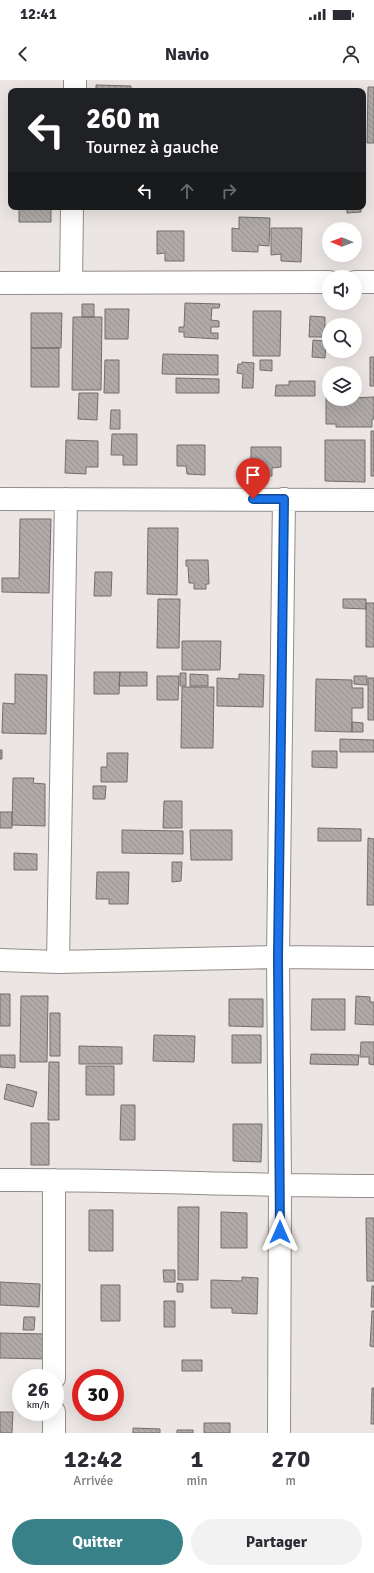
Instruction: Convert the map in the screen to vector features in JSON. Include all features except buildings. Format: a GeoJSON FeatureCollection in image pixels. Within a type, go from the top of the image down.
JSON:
{"type":"FeatureCollection","features":[{"type":"Feature","properties":{"kind":"street"},"geometry":{"type":"LineString","coordinates":[[71,282],[72,210]]}},
{"type":"Feature","properties":{"kind":"street"},"geometry":{"type":"LineString","coordinates":[[0,283],[322,282]]}},
{"type":"Feature","properties":{"kind":"street"},"geometry":{"type":"LineString","coordinates":[[362,282],[374,282]]}},
{"type":"Feature","properties":{"kind":"street"},"geometry":{"type":"LineString","coordinates":[[0,499],[374,500]]}},
{"type":"Feature","properties":{"kind":"street"},"geometry":{"type":"LineString","coordinates":[[58,962],[66,499]]}},
{"type":"Feature","properties":{"kind":"street"},"geometry":{"type":"LineString","coordinates":[[279,1433],[280,1186],[278,957],[284,499]]}},
{"type":"Feature","properties":{"kind":"street"},"geometry":{"type":"LineString","coordinates":[[0,960],[58,962],[278,957],[374,958]]}},
{"type":"Feature","properties":{"kind":"street"},"geometry":{"type":"LineString","coordinates":[[0,1180],[280,1186],[374,1186]]}},
{"type":"Feature","properties":{"kind":"street"},"geometry":{"type":"LineString","coordinates":[[54,1180],[54,1369]]}},
{"type":"Feature","properties":{"kind":"street"},"geometry":{"type":"LineString","coordinates":[[54,1421],[54,1433]]}},
{"type":"Feature","properties":{"kind":"route"},"geometry":{"type":"LineString","coordinates":[[253,499],[284,499],[278,957],[280,1232]]}}]}
